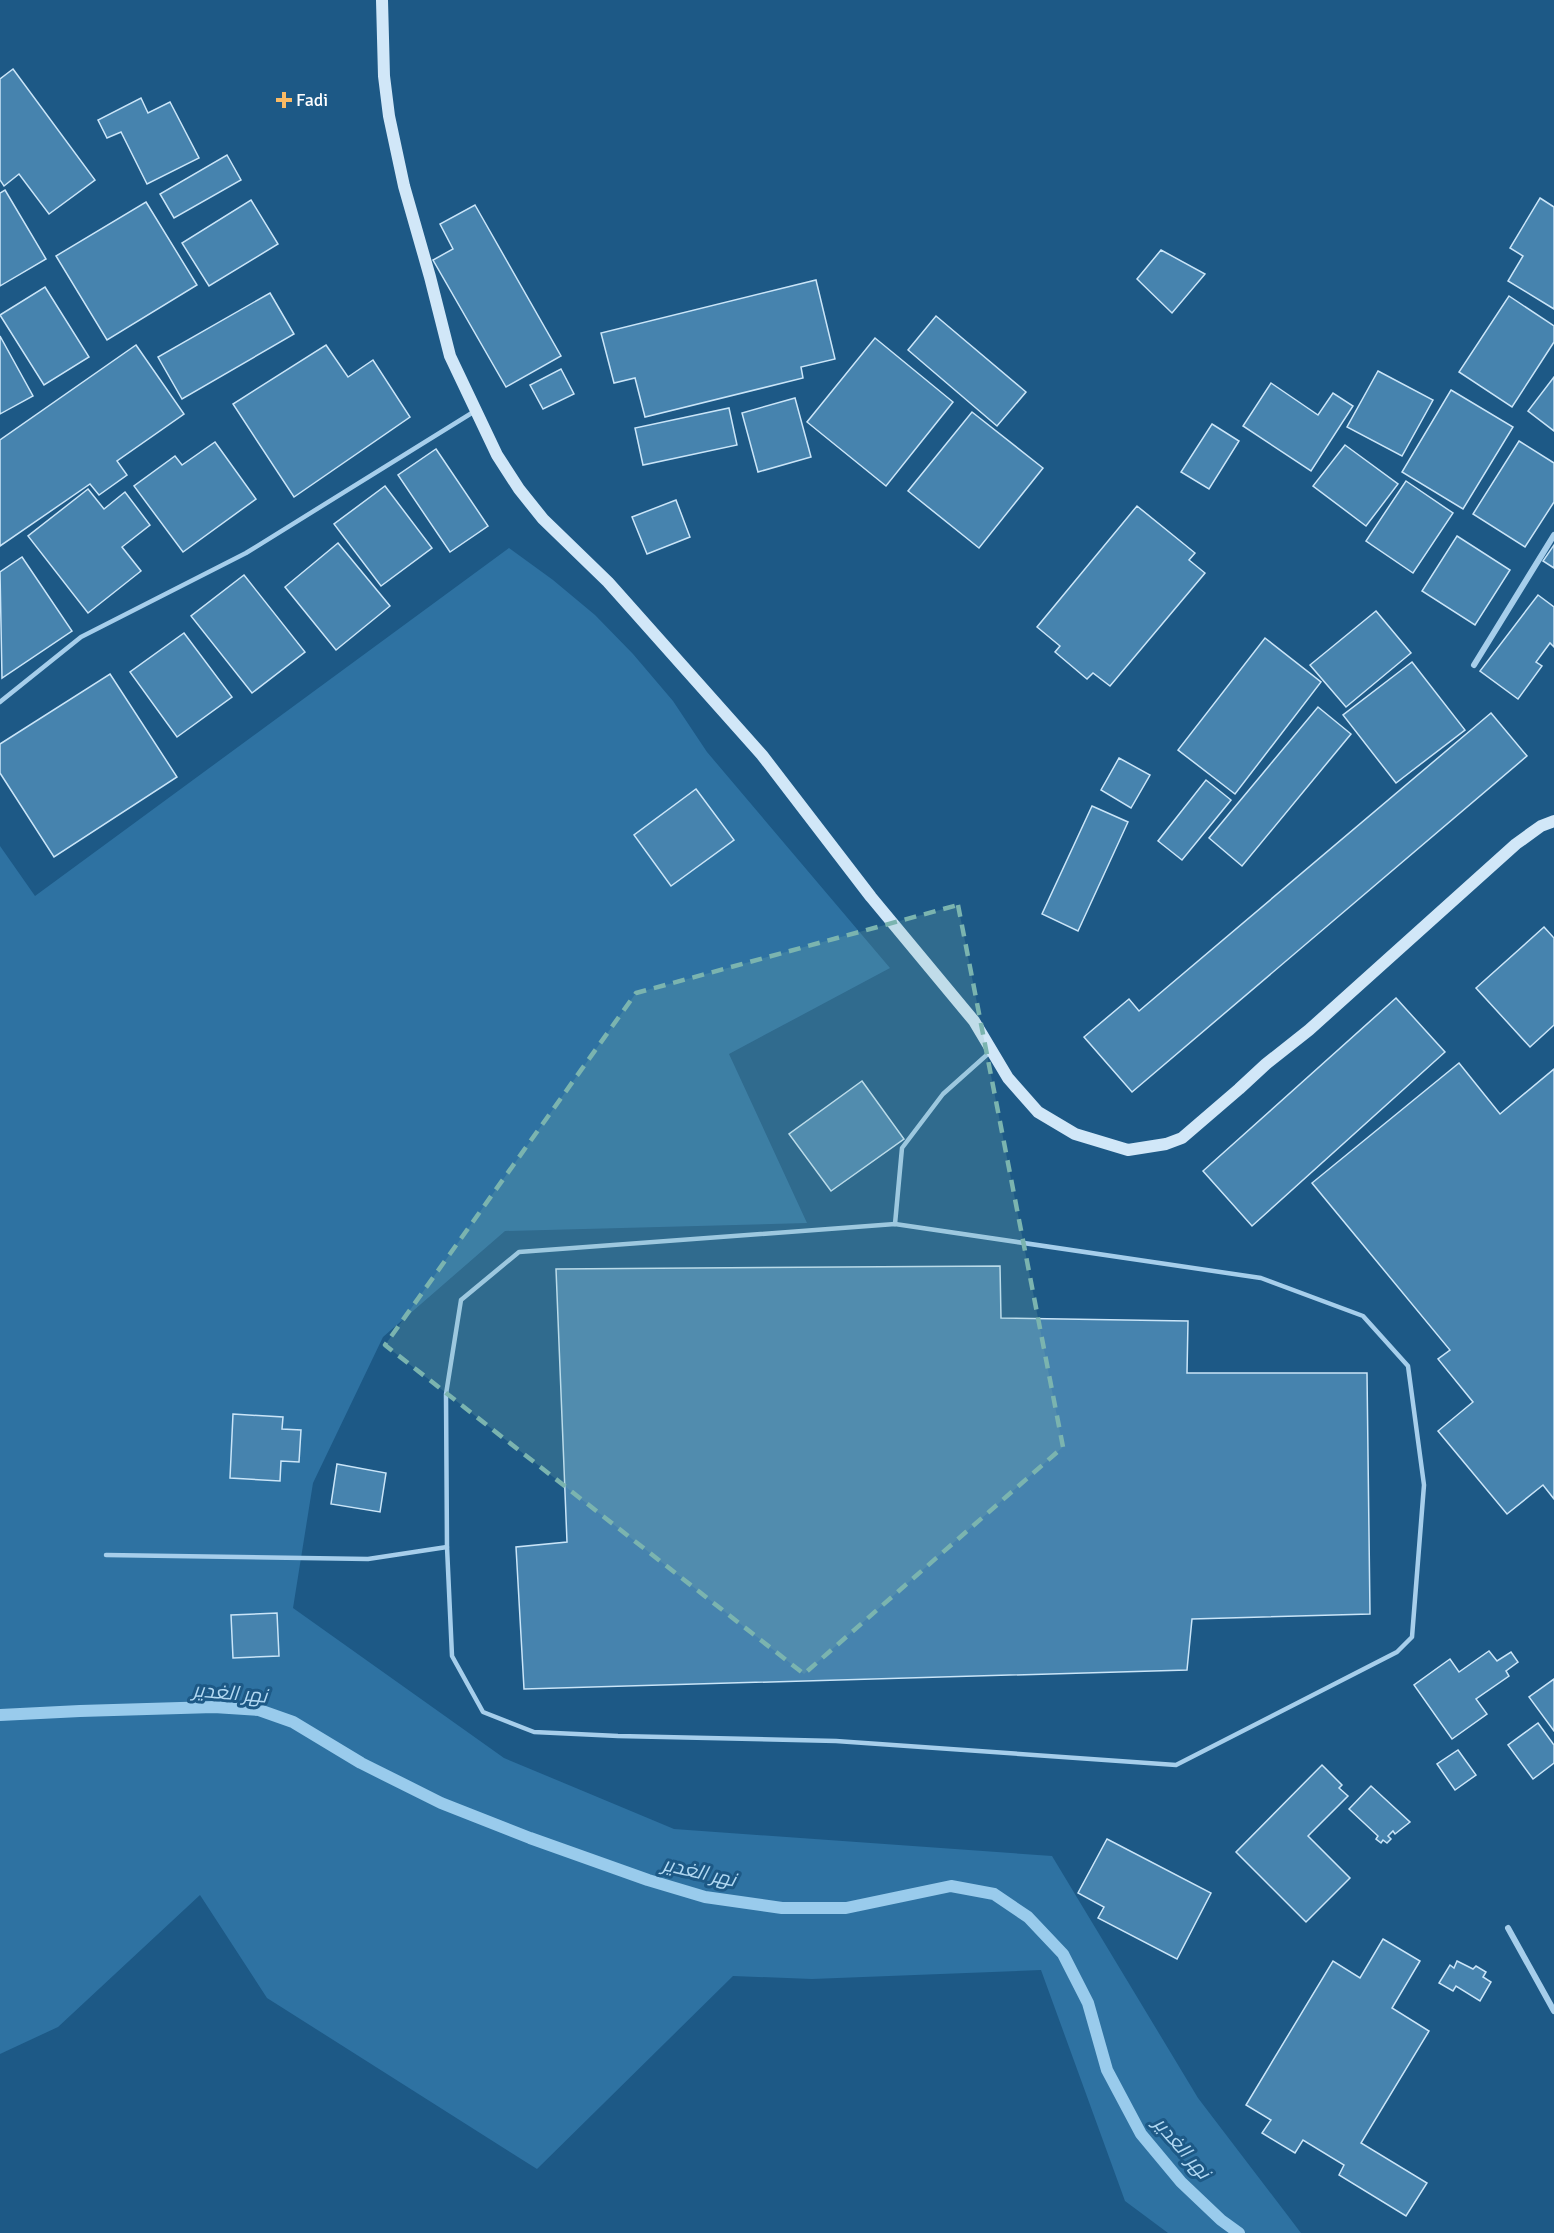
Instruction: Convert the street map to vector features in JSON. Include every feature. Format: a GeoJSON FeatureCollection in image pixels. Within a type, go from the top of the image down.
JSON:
{"type":"FeatureCollection","features":[{"type":"Feature","properties":{"kind":"street"},"geometry":{"type":"LineString","coordinates":[[382,0],[384,76],[389,116],[404,186],[450,356],[497,455],[519,489],[543,519],[608,582],[762,755],[871,897],[974,1021],[1008,1078],[1038,1112],[1075,1134],[1128,1150],[1166,1144],[1182,1138],[1266,1064],[1309,1030],[1516,844],[1541,826],[1554,821]]}},
{"type":"Feature","properties":{"kind":"street"},"geometry":{"type":"LineString","coordinates":[[1474,665],[1554,536]]}},
{"type":"Feature","properties":{"kind":"street"},"geometry":{"type":"LineString","coordinates":[[1508,1928],[1554,2011]]}},
{"type":"Feature","properties":{"kind":"lane"},"geometry":{"type":"LineString","coordinates":[[0,702],[81,637],[246,553],[477,410]]}},
{"type":"Feature","properties":{"kind":"lane"},"geometry":{"type":"LineString","coordinates":[[895,1224],[902,1148],[943,1094],[992,1050]]}},
{"type":"Feature","properties":{"kind":"lane"},"geometry":{"type":"LineString","coordinates":[[895,1224],[1261,1278],[1363,1316],[1408,1366],[1424,1485],[1412,1636],[1397,1652],[1176,1765],[836,1741],[534,1732],[483,1712],[452,1656],[447,1547],[446,1394],[461,1300],[519,1252],[895,1224]]}},
{"type":"Feature","properties":{"kind":"lane"},"geometry":{"type":"LineString","coordinates":[[106,1556],[368,1559],[447,1547]]}},
{"type":"Feature","properties":{"kind":"highlighted area"},"geometry":{"type":"Polygon","coordinates":[[[958,905],[1063,1447],[804,1674],[385,1345],[636,993],[958,905]]]}},
{"type":"Feature","properties":{"kind":"shaded area"},"geometry":{"type":"Polygon","coordinates":[[[509,548],[595,615],[633,654],[673,701],[707,752],[890,968],[729,1054],[807,1223],[505,1231],[383,1337],[313,1483],[293,1608],[504,1758],[674,1829],[1052,1856],[1198,2098],[1301,2233],[1168,2233],[1125,2201],[1041,1970],[812,1979],[733,1976],[537,2169],[267,1998],[200,1895],[58,2027],[0,2054],[0,846],[35,896],[509,548]]]}},
{"type":"Feature","properties":{"kind":"building"},"geometry":{"type":"Polygon","coordinates":[[[13,69],[95,180],[49,214],[19,174],[4,186],[0,180],[0,79],[13,69]]]}},
{"type":"Feature","properties":{"kind":"building"},"geometry":{"type":"Polygon","coordinates":[[[141,98],[148,113],[170,102],[199,158],[147,184],[121,132],[107,138],[98,120],[141,98]]]}},
{"type":"Feature","properties":{"kind":"building"},"geometry":{"type":"Polygon","coordinates":[[[227,155],[241,180],[174,218],[160,194],[227,155]]]}},
{"type":"Feature","properties":{"kind":"building"},"geometry":{"type":"Polygon","coordinates":[[[5,190],[46,259],[0,286],[0,193],[5,190]]]}},
{"type":"Feature","properties":{"kind":"building"},"geometry":{"type":"Polygon","coordinates":[[[1540,198],[1554,207],[1554,309],[1508,281],[1523,256],[1510,248],[1540,198]]]}},
{"type":"Feature","properties":{"kind":"building"},"geometry":{"type":"Polygon","coordinates":[[[251,200],[278,244],[209,286],[182,243],[251,200]]]}},
{"type":"Feature","properties":{"kind":"building"},"geometry":{"type":"Polygon","coordinates":[[[146,202],[197,285],[107,340],[56,256],[146,202]]]}},
{"type":"Feature","properties":{"kind":"building"},"geometry":{"type":"Polygon","coordinates":[[[475,205],[561,356],[506,387],[433,260],[453,249],[440,224],[475,205]]]}},
{"type":"Feature","properties":{"kind":"building"},"geometry":{"type":"Polygon","coordinates":[[[1161,250],[1205,274],[1172,313],[1137,279],[1161,250]]]}},
{"type":"Feature","properties":{"kind":"building"},"geometry":{"type":"Polygon","coordinates":[[[816,280],[835,359],[801,367],[803,378],[645,417],[635,378],[614,383],[601,333],[816,280]]]}},
{"type":"Feature","properties":{"kind":"building"},"geometry":{"type":"Polygon","coordinates":[[[45,287],[89,357],[44,385],[0,315],[45,287]]]}},
{"type":"Feature","properties":{"kind":"building"},"geometry":{"type":"Polygon","coordinates":[[[270,293],[294,334],[182,399],[158,357],[270,293]]]}},
{"type":"Feature","properties":{"kind":"building"},"geometry":{"type":"Polygon","coordinates":[[[1509,296],[1554,326],[1554,342],[1512,407],[1459,372],[1509,296]]]}},
{"type":"Feature","properties":{"kind":"building"},"geometry":{"type":"Polygon","coordinates":[[[936,316],[1026,392],[997,426],[908,350],[936,316]]]}},
{"type":"Feature","properties":{"kind":"building"},"geometry":{"type":"Polygon","coordinates":[[[0,336],[33,396],[0,414],[0,336]]]}},
{"type":"Feature","properties":{"kind":"building"},"geometry":{"type":"Polygon","coordinates":[[[875,338],[953,402],[886,486],[807,422],[875,338]]]}},
{"type":"Feature","properties":{"kind":"building"},"geometry":{"type":"Polygon","coordinates":[[[136,345],[184,414],[117,461],[127,475],[99,495],[90,484],[0,546],[0,440],[136,345]]]}},
{"type":"Feature","properties":{"kind":"building"},"geometry":{"type":"Polygon","coordinates":[[[326,345],[348,377],[373,360],[410,417],[294,497],[233,404],[326,345]]]}},
{"type":"Feature","properties":{"kind":"building"},"geometry":{"type":"Polygon","coordinates":[[[561,369],[574,394],[543,409],[530,385],[561,369]]]}},
{"type":"Feature","properties":{"kind":"building"},"geometry":{"type":"Polygon","coordinates":[[[1378,371],[1433,400],[1402,456],[1347,427],[1378,371]]]}},
{"type":"Feature","properties":{"kind":"building"},"geometry":{"type":"Polygon","coordinates":[[[1554,377],[1554,431],[1528,411],[1554,377]]]}},
{"type":"Feature","properties":{"kind":"building"},"geometry":{"type":"Polygon","coordinates":[[[1271,383],[1318,415],[1333,393],[1353,406],[1311,471],[1243,426],[1271,383]]]}},
{"type":"Feature","properties":{"kind":"building"},"geometry":{"type":"Polygon","coordinates":[[[1451,390],[1513,427],[1463,509],[1402,472],[1451,390]]]}},
{"type":"Feature","properties":{"kind":"building"},"geometry":{"type":"Polygon","coordinates":[[[795,398],[811,457],[758,472],[742,413],[795,398]]]}},
{"type":"Feature","properties":{"kind":"building"},"geometry":{"type":"Polygon","coordinates":[[[729,408],[737,445],[643,465],[635,428],[729,408]]]}},
{"type":"Feature","properties":{"kind":"building"},"geometry":{"type":"Polygon","coordinates":[[[972,412],[1043,468],[979,548],[908,491],[972,412]]]}},
{"type":"Feature","properties":{"kind":"building"},"geometry":{"type":"Polygon","coordinates":[[[1212,424],[1239,441],[1209,489],[1181,472],[1212,424]]]}},
{"type":"Feature","properties":{"kind":"building"},"geometry":{"type":"Polygon","coordinates":[[[1519,441],[1554,463],[1554,502],[1525,547],[1473,514],[1519,441]]]}},
{"type":"Feature","properties":{"kind":"building"},"geometry":{"type":"Polygon","coordinates":[[[215,442],[256,499],[183,552],[134,486],[175,456],[182,465],[215,442]]]}},
{"type":"Feature","properties":{"kind":"building"},"geometry":{"type":"Polygon","coordinates":[[[1345,445],[1398,484],[1366,526],[1313,486],[1345,445]]]}},
{"type":"Feature","properties":{"kind":"building"},"geometry":{"type":"Polygon","coordinates":[[[436,449],[488,526],[450,552],[398,475],[436,449]]]}},
{"type":"Feature","properties":{"kind":"building"},"geometry":{"type":"Polygon","coordinates":[[[1406,481],[1453,513],[1413,573],[1366,541],[1406,481]]]}},
{"type":"Feature","properties":{"kind":"building"},"geometry":{"type":"Polygon","coordinates":[[[385,486],[432,548],[381,586],[334,524],[385,486]]]}},
{"type":"Feature","properties":{"kind":"building"},"geometry":{"type":"Polygon","coordinates":[[[88,489],[104,509],[125,492],[150,525],[122,547],[141,571],[88,613],[28,536],[88,489]]]}},
{"type":"Feature","properties":{"kind":"building"},"geometry":{"type":"Polygon","coordinates":[[[676,500],[690,537],[647,554],[632,517],[676,500]]]}},
{"type":"Feature","properties":{"kind":"building"},"geometry":{"type":"Polygon","coordinates":[[[1137,506],[1195,553],[1189,560],[1205,573],[1110,686],[1093,673],[1087,679],[1055,652],[1060,646],[1037,627],[1137,506]]]}},
{"type":"Feature","properties":{"kind":"building"},"geometry":{"type":"Polygon","coordinates":[[[1457,536],[1510,570],[1475,625],[1422,591],[1457,536]]]}},
{"type":"Feature","properties":{"kind":"building"},"geometry":{"type":"Polygon","coordinates":[[[338,543],[390,606],[336,650],[285,587],[338,543]]]}},
{"type":"Feature","properties":{"kind":"building"},"geometry":{"type":"Polygon","coordinates":[[[1554,545],[1554,568],[1543,561],[1554,545]]]}},
{"type":"Feature","properties":{"kind":"building"},"geometry":{"type":"Polygon","coordinates":[[[22,557],[72,631],[2,678],[0,572],[22,557]]]}},
{"type":"Feature","properties":{"kind":"building"},"geometry":{"type":"Polygon","coordinates":[[[244,575],[305,652],[252,693],[191,616],[244,575]]]}},
{"type":"Feature","properties":{"kind":"building"},"geometry":{"type":"Polygon","coordinates":[[[1538,595],[1554,607],[1554,647],[1550,643],[1536,662],[1542,666],[1518,699],[1480,671],[1538,595]]]}},
{"type":"Feature","properties":{"kind":"building"},"geometry":{"type":"Polygon","coordinates":[[[1376,611],[1411,653],[1346,707],[1310,665],[1376,611]]]}},
{"type":"Feature","properties":{"kind":"building"},"geometry":{"type":"Polygon","coordinates":[[[184,633],[232,697],[177,737],[130,672],[184,633]]]}},
{"type":"Feature","properties":{"kind":"building"},"geometry":{"type":"Polygon","coordinates":[[[1265,638],[1321,682],[1235,794],[1178,750],[1265,638]]]}},
{"type":"Feature","properties":{"kind":"building"},"geometry":{"type":"Polygon","coordinates":[[[1412,662],[1465,730],[1396,783],[1343,715],[1412,662]]]}},
{"type":"Feature","properties":{"kind":"building"},"geometry":{"type":"Polygon","coordinates":[[[110,674],[177,777],[54,857],[0,773],[0,744],[110,674]]]}},
{"type":"Feature","properties":{"kind":"building"},"geometry":{"type":"Polygon","coordinates":[[[1318,707],[1351,734],[1242,866],[1209,838],[1318,707]]]}},
{"type":"Feature","properties":{"kind":"building"},"geometry":{"type":"Polygon","coordinates":[[[1491,713],[1527,756],[1132,1092],[1084,1037],[1129,999],[1139,1011],[1491,713]]]}},
{"type":"Feature","properties":{"kind":"building"},"geometry":{"type":"Polygon","coordinates":[[[1119,758],[1150,775],[1131,808],[1101,790],[1119,758]]]}},
{"type":"Feature","properties":{"kind":"building"},"geometry":{"type":"Polygon","coordinates":[[[1206,780],[1231,800],[1182,860],[1158,841],[1206,780]]]}},
{"type":"Feature","properties":{"kind":"building"},"geometry":{"type":"Polygon","coordinates":[[[696,789],[734,840],[671,886],[634,835],[696,789]]]}},
{"type":"Feature","properties":{"kind":"building"},"geometry":{"type":"Polygon","coordinates":[[[1092,806],[1128,822],[1078,931],[1042,914],[1092,806]]]}},
{"type":"Feature","properties":{"kind":"building"},"geometry":{"type":"Polygon","coordinates":[[[1544,927],[1554,938],[1554,1025],[1530,1047],[1476,988],[1544,927]]]}},
{"type":"Feature","properties":{"kind":"building"},"geometry":{"type":"Polygon","coordinates":[[[1396,998],[1445,1052],[1252,1226],[1203,1171],[1396,998]]]}},
{"type":"Feature","properties":{"kind":"building"},"geometry":{"type":"Polygon","coordinates":[[[1459,1063],[1500,1114],[1554,1069],[1554,1499],[1543,1485],[1507,1514],[1438,1431],[1473,1402],[1438,1359],[1450,1350],[1312,1183],[1459,1063]]]}},
{"type":"Feature","properties":{"kind":"building"},"geometry":{"type":"Polygon","coordinates":[[[862,1081],[904,1139],[831,1191],[789,1134],[862,1081]]]}},
{"type":"Feature","properties":{"kind":"building"},"geometry":{"type":"Polygon","coordinates":[[[1000,1266],[1001,1318],[1188,1321],[1187,1373],[1367,1373],[1370,1614],[1192,1619],[1187,1670],[524,1689],[516,1547],[567,1542],[556,1269],[1000,1266]]]}},
{"type":"Feature","properties":{"kind":"building"},"geometry":{"type":"Polygon","coordinates":[[[233,1414],[283,1417],[282,1429],[301,1430],[299,1462],[281,1461],[280,1481],[230,1478],[233,1414]]]}},
{"type":"Feature","properties":{"kind":"building"},"geometry":{"type":"Polygon","coordinates":[[[337,1464],[386,1473],[380,1512],[331,1504],[337,1464]]]}},
{"type":"Feature","properties":{"kind":"building"},"geometry":{"type":"Polygon","coordinates":[[[277,1613],[279,1656],[233,1658],[231,1615],[277,1613]]]}},
{"type":"Feature","properties":{"kind":"building"},"geometry":{"type":"Polygon","coordinates":[[[1489,1651],[1497,1661],[1511,1652],[1518,1662],[1506,1671],[1509,1676],[1476,1699],[1487,1714],[1452,1739],[1414,1685],[1450,1659],[1459,1672],[1489,1651]]]}},
{"type":"Feature","properties":{"kind":"building"},"geometry":{"type":"Polygon","coordinates":[[[1554,1679],[1554,1731],[1529,1697],[1554,1679]]]}},
{"type":"Feature","properties":{"kind":"building"},"geometry":{"type":"Polygon","coordinates":[[[1538,1723],[1554,1745],[1554,1763],[1533,1779],[1508,1745],[1538,1723]]]}},
{"type":"Feature","properties":{"kind":"building"},"geometry":{"type":"Polygon","coordinates":[[[1458,1750],[1476,1775],[1455,1790],[1437,1764],[1458,1750]]]}},
{"type":"Feature","properties":{"kind":"building"},"geometry":{"type":"Polygon","coordinates":[[[1322,1765],[1342,1785],[1339,1788],[1348,1796],[1308,1836],[1350,1878],[1306,1922],[1236,1852],[1322,1765]]]}},
{"type":"Feature","properties":{"kind":"building"},"geometry":{"type":"Polygon","coordinates":[[[1371,1786],[1410,1822],[1395,1834],[1393,1831],[1388,1836],[1391,1839],[1387,1843],[1383,1840],[1381,1843],[1376,1839],[1378,1836],[1349,1809],[1371,1786]]]}},
{"type":"Feature","properties":{"kind":"building"},"geometry":{"type":"Polygon","coordinates":[[[1107,1839],[1211,1893],[1177,1959],[1098,1918],[1104,1907],[1078,1893],[1107,1839]]]}},
{"type":"Feature","properties":{"kind":"building"},"geometry":{"type":"Polygon","coordinates":[[[1383,1939],[1420,1961],[1392,2008],[1429,2031],[1361,2143],[1427,2183],[1406,2216],[1339,2175],[1344,2165],[1303,2140],[1295,2153],[1262,2133],[1271,2120],[1246,2105],[1333,1961],[1360,1978],[1383,1939]]]}},
{"type":"Feature","properties":{"kind":"building"},"geometry":{"type":"Polygon","coordinates":[[[1457,1961],[1473,1969],[1476,1966],[1486,1972],[1483,1977],[1491,1982],[1480,2001],[1456,1986],[1453,1991],[1439,1983],[1450,1965],[1454,1968],[1457,1961]]]}},
{"type":"Feature","properties":{"kind":"waterway","name":"نهر الغدير"},"geometry":{"type":"LineString","coordinates":[[0,1715],[214,1707],[259,1710],[293,1722],[361,1763],[441,1803],[530,1838],[648,1880],[705,1897],[782,1908],[846,1908],[951,1886],[994,1894],[1028,1917],[1063,1954],[1088,2003],[1107,2070],[1141,2134],[1181,2182],[1221,2220],[1239,2233]]}},
{"type":"Feature","properties":{"kind":"place","name":"Fadi"},"geometry":{"type":"Point","coordinates":[284,100]}}]}
